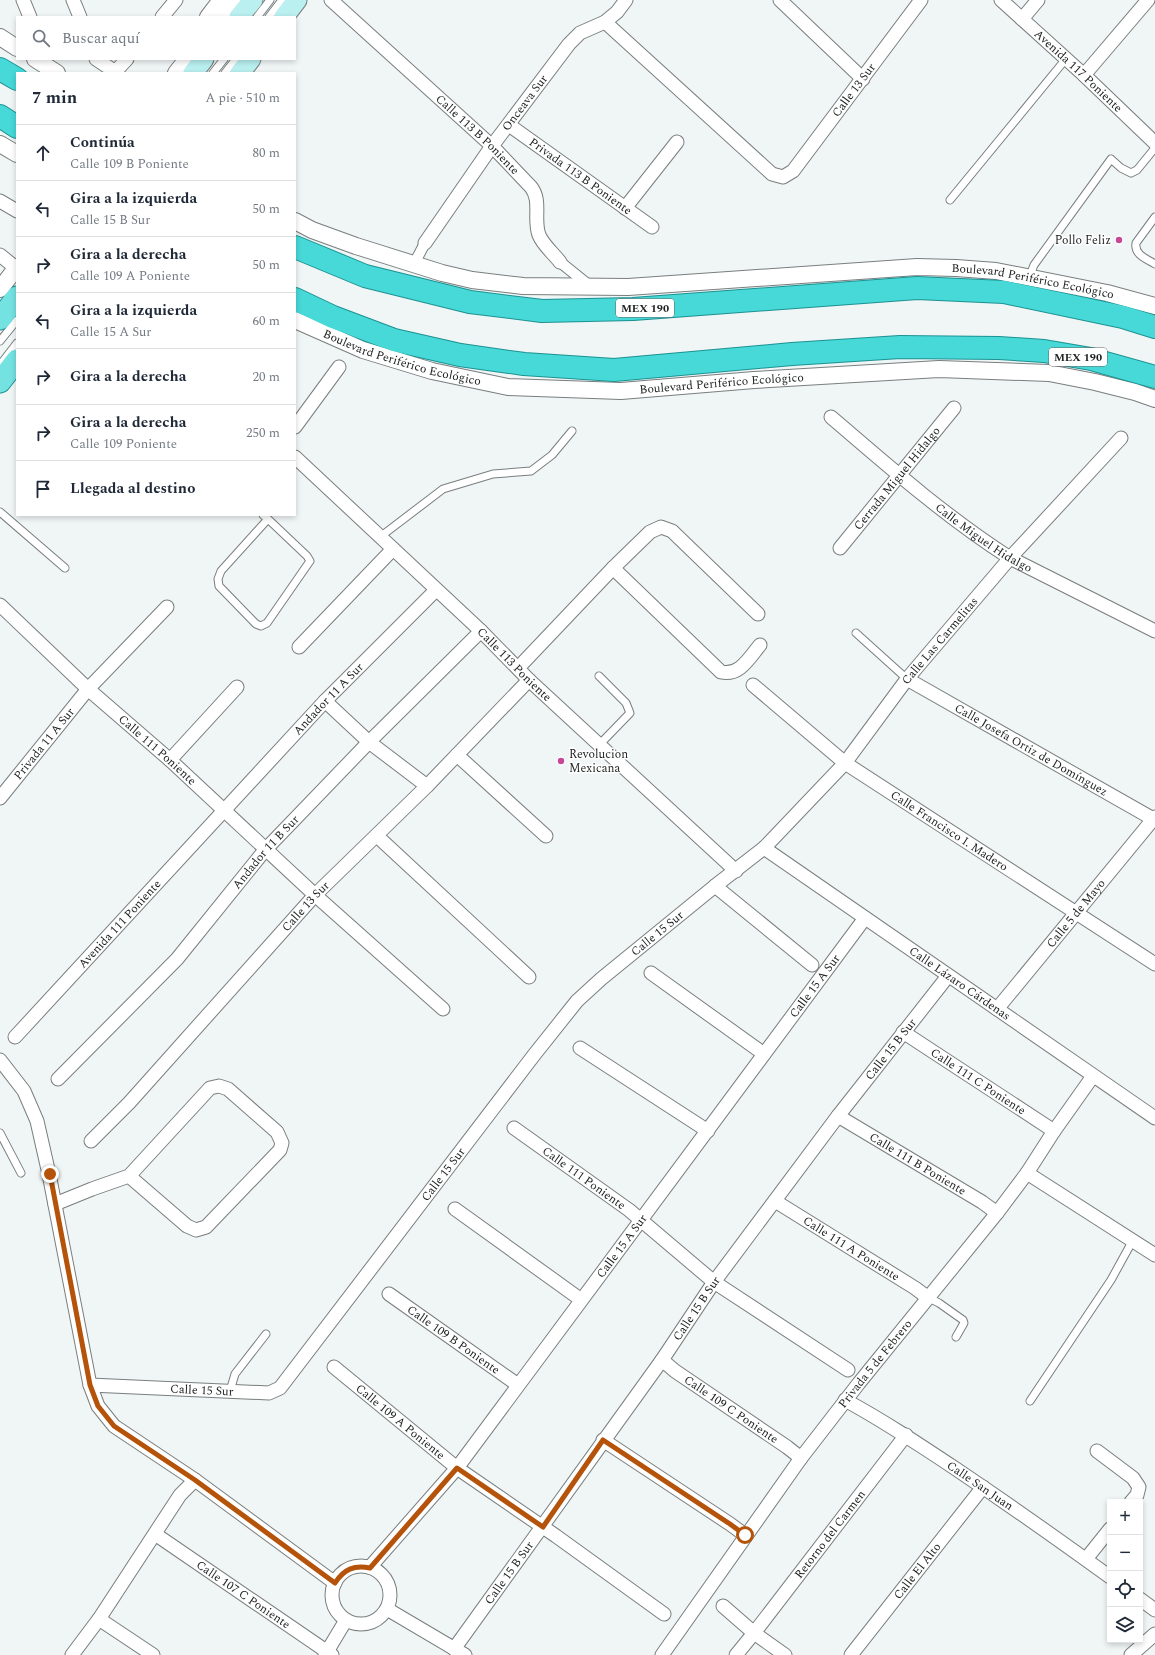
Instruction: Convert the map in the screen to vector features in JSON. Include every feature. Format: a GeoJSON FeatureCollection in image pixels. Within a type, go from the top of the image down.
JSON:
{"type":"FeatureCollection","features":[{"type":"Feature","properties":{"kind":"highway"},"geometry":{"type":"LineString","coordinates":[[0,69],[16,78]]}},
{"type":"Feature","properties":{"kind":"highway"},"geometry":{"type":"LineString","coordinates":[[0,116],[16,126]]}},
{"type":"Feature","properties":{"kind":"highway","name":"Boulevard Periférico Ecológico"},"geometry":{"type":"LineString","coordinates":[[296,247],[365,276],[470,302],[542,311],[633,309],[916,288],[1004,292],[1123,317],[1155,327]]}},
{"type":"Feature","properties":{"kind":"highway","name":"Boulevard Periférico Ecológico"},"geometry":{"type":"LineString","coordinates":[[296,299],[333,317],[402,342],[460,355],[503,361],[614,370],[792,354],[900,348],[998,348],[1044,351],[1091,359],[1155,377]]}},
{"type":"Feature","properties":{"kind":"main road"},"geometry":{"type":"LineString","coordinates":[[240,16],[253,0]]}},
{"type":"Feature","properties":{"kind":"main road"},"geometry":{"type":"LineString","coordinates":[[285,16],[297,0]]}},
{"type":"Feature","properties":{"kind":"main road"},"geometry":{"type":"LineString","coordinates":[[296,17],[300,12],[304,0]]}},
{"type":"Feature","properties":{"kind":"main road"},"geometry":{"type":"LineString","coordinates":[[194,72],[203,60]]}},
{"type":"Feature","properties":{"kind":"main road"},"geometry":{"type":"LineString","coordinates":[[241,72],[250,60]]}},
{"type":"Feature","properties":{"kind":"main road"},"geometry":{"type":"LineString","coordinates":[[257,72],[265,60]]}},
{"type":"Feature","properties":{"kind":"main road"},"geometry":{"type":"LineString","coordinates":[[0,319],[16,298]]}},
{"type":"Feature","properties":{"kind":"main road"},"geometry":{"type":"LineString","coordinates":[[0,382],[16,361]]}},
{"type":"Feature","properties":{"kind":"street"},"geometry":{"type":"LineString","coordinates":[[23,0],[30,16]]}},
{"type":"Feature","properties":{"kind":"street"},"geometry":{"type":"LineString","coordinates":[[74,0],[80,16]]}},
{"type":"Feature","properties":{"kind":"street"},"geometry":{"type":"LineString","coordinates":[[163,16],[176,0]]}},
{"type":"Feature","properties":{"kind":"street"},"geometry":{"type":"LineString","coordinates":[[209,16],[221,0]]}},
{"type":"Feature","properties":{"kind":"street"},"geometry":{"type":"LineString","coordinates":[[222,16],[235,0]]}},
{"type":"Feature","properties":{"kind":"street","name":"Calle 113 B Poniente"},"geometry":{"type":"LineString","coordinates":[[331,0],[492,146],[535,192],[539,236],[560,262],[591,287]]}},
{"type":"Feature","properties":{"kind":"street","name":"Onceava Sur"},"geometry":{"type":"LineString","coordinates":[[414,264],[425,243],[492,146],[569,44],[580,33],[605,22],[617,12],[626,0]]}},
{"type":"Feature","properties":{"kind":"street"},"geometry":{"type":"LineString","coordinates":[[780,0],[863,79]]}},
{"type":"Feature","properties":{"kind":"street","name":"Calle 13 Sur"},"geometry":{"type":"LineString","coordinates":[[605,22],[772,174],[783,177],[794,171],[921,0]]}},
{"type":"Feature","properties":{"kind":"street","name":"Avenida 117 Poniente"},"geometry":{"type":"LineString","coordinates":[[1001,0],[1065,60],[1084,75],[1155,143]]}},
{"type":"Feature","properties":{"kind":"street"},"geometry":{"type":"LineString","coordinates":[[1022,20],[1038,0]]}},
{"type":"Feature","properties":{"kind":"street"},"geometry":{"type":"LineString","coordinates":[[1084,75],[1148,0]]}},
{"type":"Feature","properties":{"kind":"street"},"geometry":{"type":"LineString","coordinates":[[0,37],[16,47]]}},
{"type":"Feature","properties":{"kind":"street"},"geometry":{"type":"LineString","coordinates":[[37,60],[55,72]]}},
{"type":"Feature","properties":{"kind":"street"},"geometry":{"type":"LineString","coordinates":[[97,60],[115,72]]}},
{"type":"Feature","properties":{"kind":"street"},"geometry":{"type":"LineString","coordinates":[[117,72],[125,60]]}},
{"type":"Feature","properties":{"kind":"street"},"geometry":{"type":"LineString","coordinates":[[164,72],[173,60]]}},
{"type":"Feature","properties":{"kind":"street"},"geometry":{"type":"LineString","coordinates":[[177,72],[187,60]]}},
{"type":"Feature","properties":{"kind":"street","name":"Privada 113 B Poniente"},"geometry":{"type":"LineString","coordinates":[[509,125],[652,228]]}},
{"type":"Feature","properties":{"kind":"street"},"geometry":{"type":"LineString","coordinates":[[625,208],[677,142]]}},
{"type":"Feature","properties":{"kind":"street"},"geometry":{"type":"LineString","coordinates":[[0,144],[16,153]]}},
{"type":"Feature","properties":{"kind":"street"},"geometry":{"type":"LineString","coordinates":[[0,202],[16,210]]}},
{"type":"Feature","properties":{"kind":"street","name":"Boulevard Periférico Ecológico"},"geometry":{"type":"LineString","coordinates":[[296,222],[312,230],[356,246],[457,277],[515,286],[628,287],[918,267],[956,268],[996,271],[1107,293],[1155,306]]}},
{"type":"Feature","properties":{"kind":"street"},"geometry":{"type":"LineString","coordinates":[[0,255],[16,267]]}},
{"type":"Feature","properties":{"kind":"street"},"geometry":{"type":"LineString","coordinates":[[0,289],[16,269]]}},
{"type":"Feature","properties":{"kind":"street","name":"Boulevard Periférico Ecológico"},"geometry":{"type":"LineString","coordinates":[[296,320],[362,350],[432,371],[508,387],[620,391],[754,380],[939,369],[1050,373],[1102,383],[1155,399]]}},
{"type":"Feature","properties":{"kind":"street"},"geometry":{"type":"LineString","coordinates":[[296,426],[339,367]]}},
{"type":"Feature","properties":{"kind":"street","name":"Cerrada Miguel Hidalgo"},"geometry":{"type":"LineString","coordinates":[[840,548],[954,408]]}},
{"type":"Feature","properties":{"kind":"street","name":"Calle Miguel Hidalgo"},"geometry":{"type":"LineString","coordinates":[[831,417],[899,475],[991,546],[1010,558],[1155,631]]}},
{"type":"Feature","properties":{"kind":"street","name":"Calle Las Carmelitas"},"geometry":{"type":"LineString","coordinates":[[764,848],[845,763],[907,679],[1010,558],[1121,438]]}},
{"type":"Feature","properties":{"kind":"street","name":"Calle 113 Poniente"},"geometry":{"type":"LineString","coordinates":[[296,458],[481,631],[529,680],[736,871]]}},
{"type":"Feature","properties":{"kind":"street"},"geometry":{"type":"LineString","coordinates":[[518,668],[613,568],[650,532],[661,527],[672,530],[758,614]]}},
{"type":"Feature","properties":{"kind":"street"},"geometry":{"type":"LineString","coordinates":[[299,647],[393,549]]}},
{"type":"Feature","properties":{"kind":"street"},"geometry":{"type":"LineString","coordinates":[[613,568],[721,672],[730,674],[738,670],[760,645]]}},
{"type":"Feature","properties":{"kind":"street","name":"Andador 11 A Sur"},"geometry":{"type":"LineString","coordinates":[[224,811],[325,701],[436,590]]}},
{"type":"Feature","properties":{"kind":"street","name":"Privada 11 A Sur"},"geometry":{"type":"LineString","coordinates":[[0,798],[88,689],[167,607]]}},
{"type":"Feature","properties":{"kind":"street","name":"Calle 111 Poniente"},"geometry":{"type":"LineString","coordinates":[[2,612],[170,760],[265,850],[443,1009]]}},
{"type":"Feature","properties":{"kind":"street","name":"Andador 11 B Sur"},"geometry":{"type":"LineString","coordinates":[[58,1079],[177,959],[265,850],[369,742],[481,631]]}},
{"type":"Feature","properties":{"kind":"street","name":"Calle Josefa Ortiz de Domínguez"},"geometry":{"type":"LineString","coordinates":[[907,679],[1154,819]]}},
{"type":"Feature","properties":{"kind":"street","name":"Calle 13 Sur"},"geometry":{"type":"LineString","coordinates":[[91,1141],[129,1103],[315,895],[427,786],[529,680]]}},
{"type":"Feature","properties":{"kind":"street","name":"Calle Francisco I. Madero"},"geometry":{"type":"LineString","coordinates":[[753,685],[845,763],[1155,964]]}},
{"type":"Feature","properties":{"kind":"street"},"geometry":{"type":"LineString","coordinates":[[170,760],[237,687]]}},
{"type":"Feature","properties":{"kind":"street"},"geometry":{"type":"LineString","coordinates":[[325,701],[369,742],[427,786]]}},
{"type":"Feature","properties":{"kind":"street"},"geometry":{"type":"LineString","coordinates":[[457,755],[546,836]]}},
{"type":"Feature","properties":{"kind":"street","name":"Avenida 111 Poniente"},"geometry":{"type":"LineString","coordinates":[[15,1036],[224,811]]}},
{"type":"Feature","properties":{"kind":"street","name":"Calle 5 de Mayo"},"geometry":{"type":"LineString","coordinates":[[997,1009],[1154,819]]}},
{"type":"Feature","properties":{"kind":"street"},"geometry":{"type":"LineString","coordinates":[[377,836],[529,977]]}},
{"type":"Feature","properties":{"kind":"street","name":"Calle 15 Sur"},"geometry":{"type":"LineString","coordinates":[[90,1385],[269,1393],[280,1388],[534,1055],[577,1001],[715,886],[764,848]]}},
{"type":"Feature","properties":{"kind":"street","name":"Calle Lázaro Cárdenas"},"geometry":{"type":"LineString","coordinates":[[764,848],[1155,1118]]}},
{"type":"Feature","properties":{"kind":"street"},"geometry":{"type":"LineString","coordinates":[[715,886],[812,965]]}},
{"type":"Feature","properties":{"kind":"street","name":"Calle 15 A Sur"},"geometry":{"type":"LineString","coordinates":[[370,1568],[457,1468],[580,1299],[708,1131],[865,918]]}},
{"type":"Feature","properties":{"kind":"street"},"geometry":{"type":"LineString","coordinates":[[651,973],[764,1054]]}},
{"type":"Feature","properties":{"kind":"street","name":"Calle 15 B Sur"},"geometry":{"type":"LineString","coordinates":[[459,1652],[543,1527],[603,1440],[662,1360],[714,1282],[838,1116],[948,976]]}},
{"type":"Feature","properties":{"kind":"street","name":"Calle 111 C Poniente"},"geometry":{"type":"LineString","coordinates":[[903,1032],[1054,1131]]}},
{"type":"Feature","properties":{"kind":"street"},"geometry":{"type":"LineString","coordinates":[[580,1048],[708,1131]]}},
{"type":"Feature","properties":{"kind":"street"},"geometry":{"type":"LineString","coordinates":[[0,1060],[24,1091],[37,1121],[55,1204],[90,1385],[98,1406],[114,1426],[195,1480],[335,1583]]}},
{"type":"Feature","properties":{"kind":"street","name":"Privada 5 de Febrero"},"geometry":{"type":"LineString","coordinates":[[662,1655],[745,1535],[801,1458],[927,1297],[997,1213],[1027,1173],[1054,1131],[1093,1076]]}},
{"type":"Feature","properties":{"kind":"street"},"geometry":{"type":"LineString","coordinates":[[55,1204],[92,1188],[129,1176],[210,1088],[219,1086],[228,1090],[277,1132],[282,1143],[280,1150],[206,1227],[196,1230],[187,1226],[129,1176]]}},
{"type":"Feature","properties":{"kind":"street","name":"Calle 111 B Poniente"},"geometry":{"type":"LineString","coordinates":[[838,1116],[982,1202],[997,1213]]}},
{"type":"Feature","properties":{"kind":"street","name":"Calle 111 Poniente"},"geometry":{"type":"LineString","coordinates":[[514,1128],[640,1220],[714,1282],[848,1370]]}},
{"type":"Feature","properties":{"kind":"street"},"geometry":{"type":"LineString","coordinates":[[1027,1173],[1155,1255]]}},
{"type":"Feature","properties":{"kind":"street","name":"Calle 111 A Poniente"},"geometry":{"type":"LineString","coordinates":[[775,1201],[927,1297]]}},
{"type":"Feature","properties":{"kind":"street"},"geometry":{"type":"LineString","coordinates":[[455,1209],[580,1299]]}},
{"type":"Feature","properties":{"kind":"street","name":"Calle 109 B Poniente"},"geometry":{"type":"LineString","coordinates":[[389,1294],[518,1385]]}},
{"type":"Feature","properties":{"kind":"street","name":"Calle 109 C Poniente"},"geometry":{"type":"LineString","coordinates":[[662,1360],[675,1371],[801,1458]]}},
{"type":"Feature","properties":{"kind":"street","name":"Calle 109 A Poniente"},"geometry":{"type":"LineString","coordinates":[[334,1367],[457,1468],[543,1527],[664,1614]]}},
{"type":"Feature","properties":{"kind":"street","name":"Calle San Juan"},"geometry":{"type":"LineString","coordinates":[[845,1400],[906,1435],[983,1487],[1107,1575]]}},
{"type":"Feature","properties":{"kind":"street","name":"Retorno del Carmen"},"geometry":{"type":"LineString","coordinates":[[736,1655],[906,1435]]}},
{"type":"Feature","properties":{"kind":"street"},"geometry":{"type":"LineString","coordinates":[[603,1440],[745,1535]]}},
{"type":"Feature","properties":{"kind":"street"},"geometry":{"type":"LineString","coordinates":[[1097,1451],[1133,1478],[1139,1487],[1133,1499]]}},
{"type":"Feature","properties":{"kind":"street"},"geometry":{"type":"LineString","coordinates":[[72,1655],[99,1619],[180,1495],[195,1480]]}},
{"type":"Feature","properties":{"kind":"street","name":"Calle El Alto"},"geometry":{"type":"LineString","coordinates":[[851,1655],[983,1487]]}},
{"type":"Feature","properties":{"kind":"street"},"geometry":{"type":"LineString","coordinates":[[1086,1560],[1107,1533]]}},
{"type":"Feature","properties":{"kind":"street","name":"Calle 107 C Poniente"},"geometry":{"type":"LineString","coordinates":[[155,1534],[328,1654]]}},
{"type":"Feature","properties":{"kind":"street"},"geometry":{"type":"LineString","coordinates":[[354,1567],[370,1568],[379,1572],[386,1580],[390,1589],[390,1599],[387,1609],[381,1616],[364,1624],[346,1620],[335,1608],[333,1599],[335,1583],[346,1570],[354,1567]]}},
{"type":"Feature","properties":{"kind":"street"},"geometry":{"type":"LineString","coordinates":[[1143,1601],[1155,1610]]}},
{"type":"Feature","properties":{"kind":"street"},"geometry":{"type":"LineString","coordinates":[[723,1606],[754,1633],[785,1655]]}},
{"type":"Feature","properties":{"kind":"street"},"geometry":{"type":"LineString","coordinates":[[387,1609],[459,1652]]}},
{"type":"Feature","properties":{"kind":"street"},"geometry":{"type":"LineString","coordinates":[[99,1619],[153,1655]]}},
{"type":"Feature","properties":{"kind":"street"},"geometry":{"type":"LineString","coordinates":[[328,1654],[346,1620]]}},
{"type":"Feature","properties":{"kind":"street"},"geometry":{"type":"LineString","coordinates":[[1131,1655],[1155,1634]]}},
{"type":"Feature","properties":{"kind":"lane"},"geometry":{"type":"LineString","coordinates":[[258,16],[270,0]]}},
{"type":"Feature","properties":{"kind":"lane"},"geometry":{"type":"LineString","coordinates":[[270,16],[282,0]]}},
{"type":"Feature","properties":{"kind":"lane"},"geometry":{"type":"LineString","coordinates":[[214,72],[223,60]]}},
{"type":"Feature","properties":{"kind":"lane"},"geometry":{"type":"LineString","coordinates":[[226,72],[235,60]]}},
{"type":"Feature","properties":{"kind":"lane"},"geometry":{"type":"LineString","coordinates":[[950,200],[1065,60]]}},
{"type":"Feature","properties":{"kind":"lane"},"geometry":{"type":"LineString","coordinates":[[1029,278],[1034,265],[1111,159],[1121,168],[1131,173],[1137,170],[1155,148]]}},
{"type":"Feature","properties":{"kind":"lane"},"geometry":{"type":"LineString","coordinates":[[1155,217],[1136,243],[1135,249],[1138,253],[1155,264]]}},
{"type":"Feature","properties":{"kind":"lane"},"geometry":{"type":"LineString","coordinates":[[0,341],[16,321]]}},
{"type":"Feature","properties":{"kind":"lane"},"geometry":{"type":"LineString","coordinates":[[0,365],[16,343]]}},
{"type":"Feature","properties":{"kind":"lane"},"geometry":{"type":"LineString","coordinates":[[380,537],[443,489],[493,474],[531,471],[552,454],[572,431]]}},
{"type":"Feature","properties":{"kind":"lane"},"geometry":{"type":"LineString","coordinates":[[0,512],[65,568]]}},
{"type":"Feature","properties":{"kind":"lane"},"geometry":{"type":"LineString","coordinates":[[265,517],[307,556],[310,562],[267,623],[261,626],[256,624],[219,586],[218,579],[221,571],[265,517]]}},
{"type":"Feature","properties":{"kind":"lane"},"geometry":{"type":"LineString","coordinates":[[856,633],[907,679]]}},
{"type":"Feature","properties":{"kind":"lane"},"geometry":{"type":"LineString","coordinates":[[599,676],[626,703],[630,713],[599,745]]}},
{"type":"Feature","properties":{"kind":"lane"},"geometry":{"type":"LineString","coordinates":[[0,1133],[21,1173]]}},
{"type":"Feature","properties":{"kind":"lane"},"geometry":{"type":"LineString","coordinates":[[1030,1401],[1111,1280],[1133,1240]]}},
{"type":"Feature","properties":{"kind":"lane"},"geometry":{"type":"LineString","coordinates":[[927,1297],[939,1303],[963,1320],[963,1328],[956,1337]]}},
{"type":"Feature","properties":{"kind":"lane"},"geometry":{"type":"LineString","coordinates":[[230,1392],[235,1374],[266,1334]]}},
{"type":"Feature","properties":{"kind":"place","name":"Pollo Feliz"},"geometry":{"type":"Point","coordinates":[1119,240]}},
{"type":"Feature","properties":{"kind":"place","name":"Revolucion Mexicana"},"geometry":{"type":"Point","coordinates":[561,761]}},
{"type":"Feature","properties":{"kind":"route"},"geometry":{"type":"LineString","coordinates":[[50,1174],[90,1385],[98,1406],[114,1426],[195,1480],[335,1583],[346,1570],[362,1566],[370,1568],[457,1468],[543,1527],[603,1440],[745,1535]]}}]}
